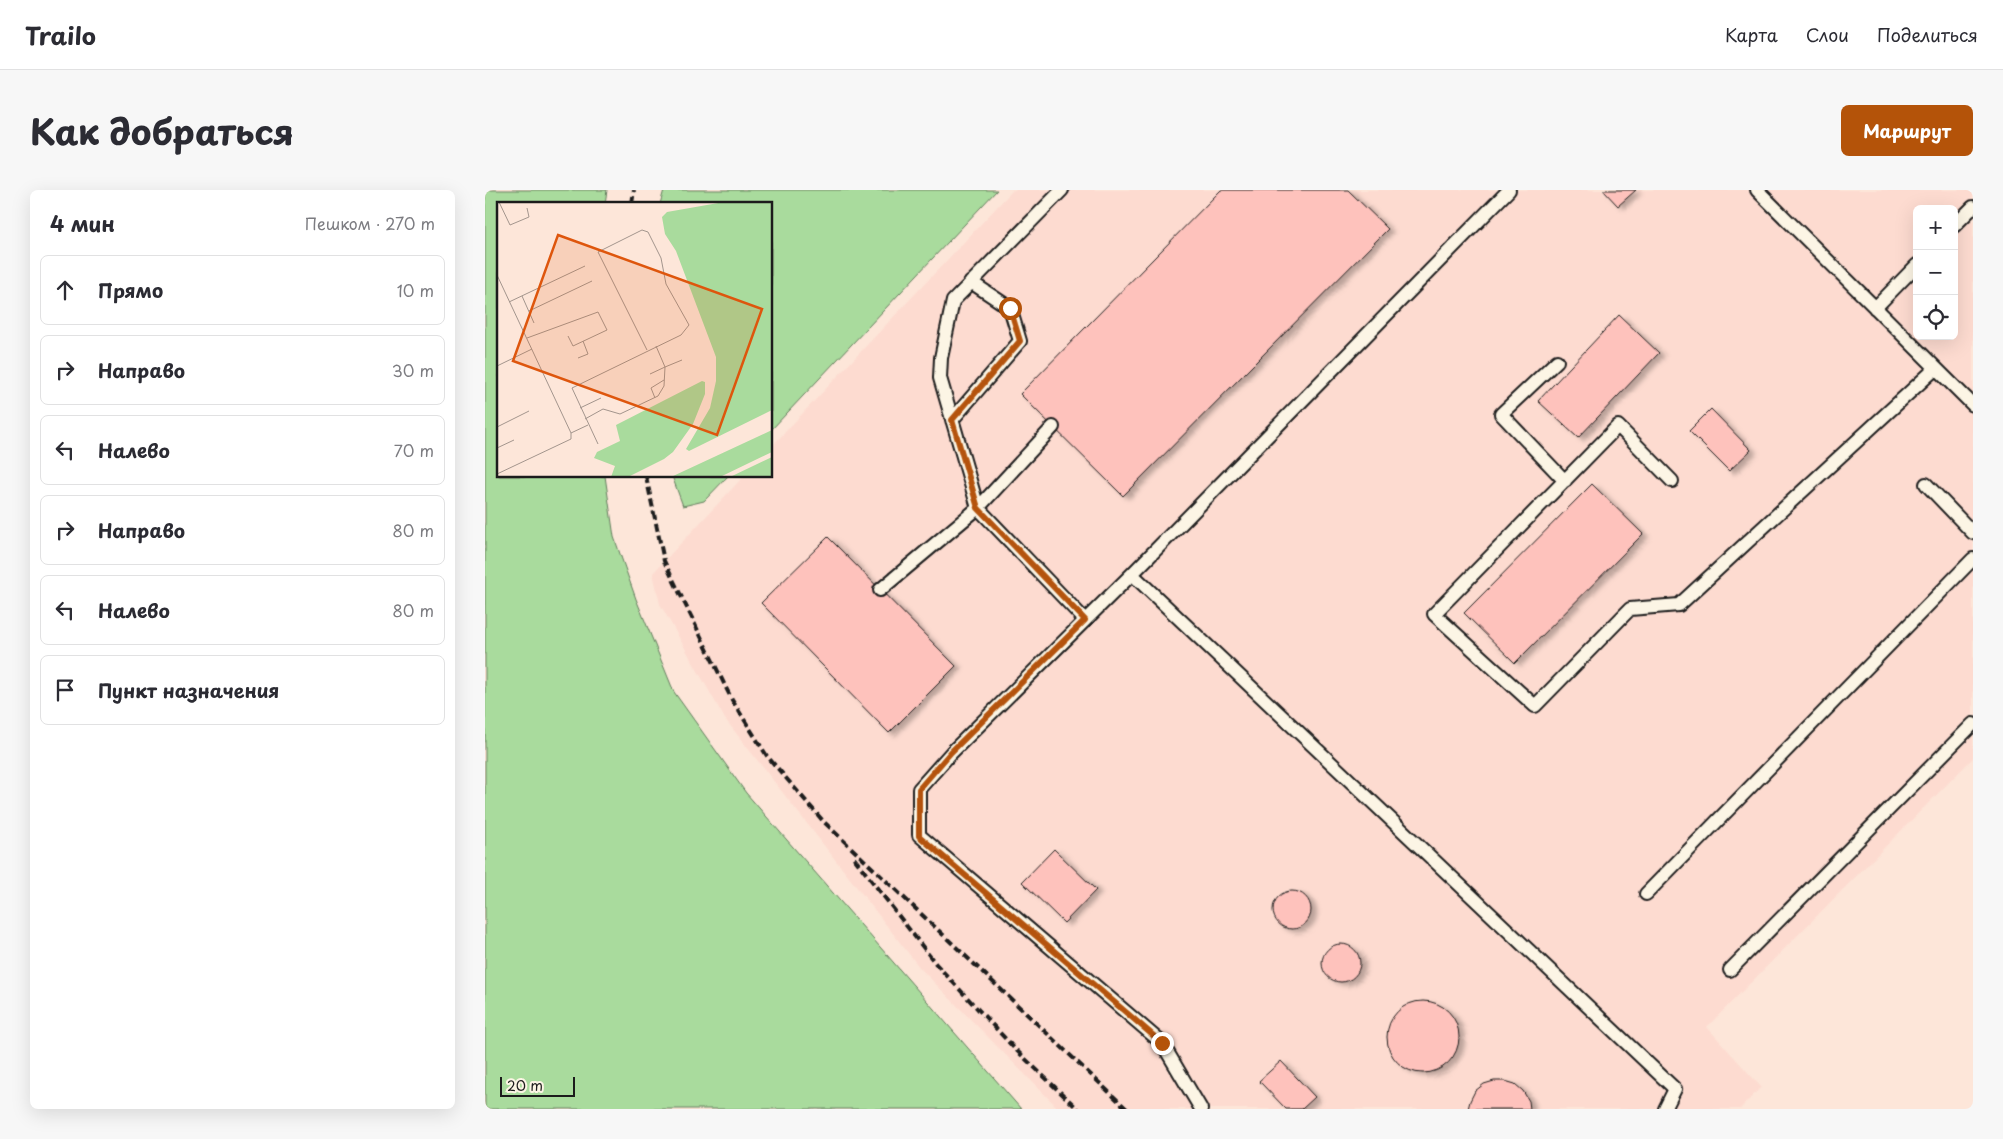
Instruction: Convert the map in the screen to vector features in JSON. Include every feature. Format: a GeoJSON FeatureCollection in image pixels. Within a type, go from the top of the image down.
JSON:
{"type":"FeatureCollection","features":[{"type":"Feature","properties":{"kind":"lane"},"geometry":{"type":"LineString","coordinates":[[1062,190],[953,301],[941,358],[940,378],[978,508],[1085,620]]}},
{"type":"Feature","properties":{"kind":"lane"},"geometry":{"type":"LineString","coordinates":[[1201,1109],[1162,1043],[919,836],[919,789],[951,752],[1131,574],[1509,190]]}},
{"type":"Feature","properties":{"kind":"lane"},"geometry":{"type":"LineString","coordinates":[[1757,190],[1973,405]]}},
{"type":"Feature","properties":{"kind":"lane"},"geometry":{"type":"LineString","coordinates":[[1958,222],[1973,207]]}},
{"type":"Feature","properties":{"kind":"lane"},"geometry":{"type":"LineString","coordinates":[[1875,308],[1913,269]]}},
{"type":"Feature","properties":{"kind":"lane"},"geometry":{"type":"LineString","coordinates":[[952,420],[1020,341],[1010,308],[971,282]]}},
{"type":"Feature","properties":{"kind":"lane"},"geometry":{"type":"LineString","coordinates":[[1557,361],[1501,414],[1565,481]]}},
{"type":"Feature","properties":{"kind":"lane"},"geometry":{"type":"LineString","coordinates":[[1672,481],[1618,426],[1435,614],[1535,706],[1630,609],[1679,605],[1936,368]]}},
{"type":"Feature","properties":{"kind":"lane"},"geometry":{"type":"LineString","coordinates":[[880,590],[978,508],[1053,427]]}},
{"type":"Feature","properties":{"kind":"lane"},"geometry":{"type":"LineString","coordinates":[[1926,484],[1973,532]]}},
{"type":"Feature","properties":{"kind":"lane"},"geometry":{"type":"LineString","coordinates":[[1646,894],[1973,559]]}},
{"type":"Feature","properties":{"kind":"lane"},"geometry":{"type":"LineString","coordinates":[[1131,574],[1675,1089],[1665,1109]]}},
{"type":"Feature","properties":{"kind":"lane"},"geometry":{"type":"LineString","coordinates":[[1730,970],[1973,724]]}},
{"type":"Feature","properties":{"kind":"shaded area"},"geometry":{"type":"Polygon","coordinates":[[[1013,190],[1973,190],[1973,758],[1707,1027],[1761,1087],[1740,1109],[1059,1109],[920,968],[725,719],[660,604],[653,573],[742,478],[773,478],[773,445],[1013,190]]]}},
{"type":"Feature","properties":{"kind":"green space"},"geometry":{"type":"Polygon","coordinates":[[[485,190],[607,190],[605,202],[497,202],[497,478],[605,478],[614,537],[636,599],[674,692],[746,793],[1021,1109],[485,1109],[485,190]]]}},
{"type":"Feature","properties":{"kind":"green space"},"geometry":{"type":"Polygon","coordinates":[[[664,190],[997,190],[773,428],[773,202],[661,202],[664,190]]]}},
{"type":"Feature","properties":{"kind":"green space"},"geometry":{"type":"Polygon","coordinates":[[[673,478],[726,478],[704,501],[683,506],[673,478]]]}},
{"type":"Feature","properties":{"kind":"building"},"geometry":{"type":"Polygon","coordinates":[[[1221,190],[1348,190],[1388,229],[1123,496],[1020,394],[1221,190]]]}},
{"type":"Feature","properties":{"kind":"building"},"geometry":{"type":"Polygon","coordinates":[[[1603,190],[1636,190],[1618,206],[1603,190]]]}},
{"type":"Feature","properties":{"kind":"building"},"geometry":{"type":"Polygon","coordinates":[[[1619,315],[1659,353],[1578,438],[1538,401],[1619,315]]]}},
{"type":"Feature","properties":{"kind":"building"},"geometry":{"type":"Polygon","coordinates":[[[1711,409],[1751,450],[1729,471],[1689,431],[1711,409]]]}},
{"type":"Feature","properties":{"kind":"building"},"geometry":{"type":"Polygon","coordinates":[[[1592,484],[1643,534],[1515,663],[1464,613],[1592,484]]]}},
{"type":"Feature","properties":{"kind":"building"},"geometry":{"type":"Polygon","coordinates":[[[828,537],[956,666],[889,733],[761,603],[828,537]]]}},
{"type":"Feature","properties":{"kind":"building"},"geometry":{"type":"Polygon","coordinates":[[[1054,849],[1096,890],[1064,923],[1022,882],[1054,849]]]}},
{"type":"Feature","properties":{"kind":"building"},"geometry":{"type":"Polygon","coordinates":[[[1292,891],[1306,896],[1311,910],[1306,924],[1292,929],[1278,924],[1273,910],[1278,896],[1292,891]]]}},
{"type":"Feature","properties":{"kind":"building"},"geometry":{"type":"Polygon","coordinates":[[[1341,944],[1355,949],[1360,963],[1355,977],[1341,982],[1327,977],[1322,963],[1327,949],[1341,944]]]}},
{"type":"Feature","properties":{"kind":"building"},"geometry":{"type":"Polygon","coordinates":[[[1423,1001],[1437,1004],[1449,1011],[1456,1023],[1459,1037],[1456,1051],[1449,1063],[1437,1070],[1423,1073],[1409,1070],[1397,1063],[1390,1051],[1387,1037],[1390,1023],[1397,1011],[1409,1004],[1423,1001]]]}},
{"type":"Feature","properties":{"kind":"building"},"geometry":{"type":"Polygon","coordinates":[[[1281,1061],[1315,1097],[1302,1109],[1286,1109],[1259,1081],[1281,1061]]]}},
{"type":"Feature","properties":{"kind":"building"},"geometry":{"type":"Polygon","coordinates":[[[1494,1081],[1505,1081],[1515,1084],[1523,1091],[1529,1101],[1530,1109],[1468,1109],[1475,1091],[1484,1084],[1494,1081]]]}},
{"type":"Feature","properties":{"kind":"railway"},"geometry":{"type":"LineString","coordinates":[[632,202],[634,190]]}},
{"type":"Feature","properties":{"kind":"railway"},"geometry":{"type":"LineString","coordinates":[[646,478],[664,561],[732,700],[767,756],[824,822],[1127,1109]]}},
{"type":"Feature","properties":{"kind":"railway"},"geometry":{"type":"LineString","coordinates":[[854,858],[936,964],[1014,1048],[1078,1109]]}},
{"type":"Feature","properties":{"kind":"route"},"geometry":{"type":"LineString","coordinates":[[1010,308],[1020,341],[952,420],[978,508],[1085,620],[951,752],[919,789],[919,836],[1162,1043]]}}]}
